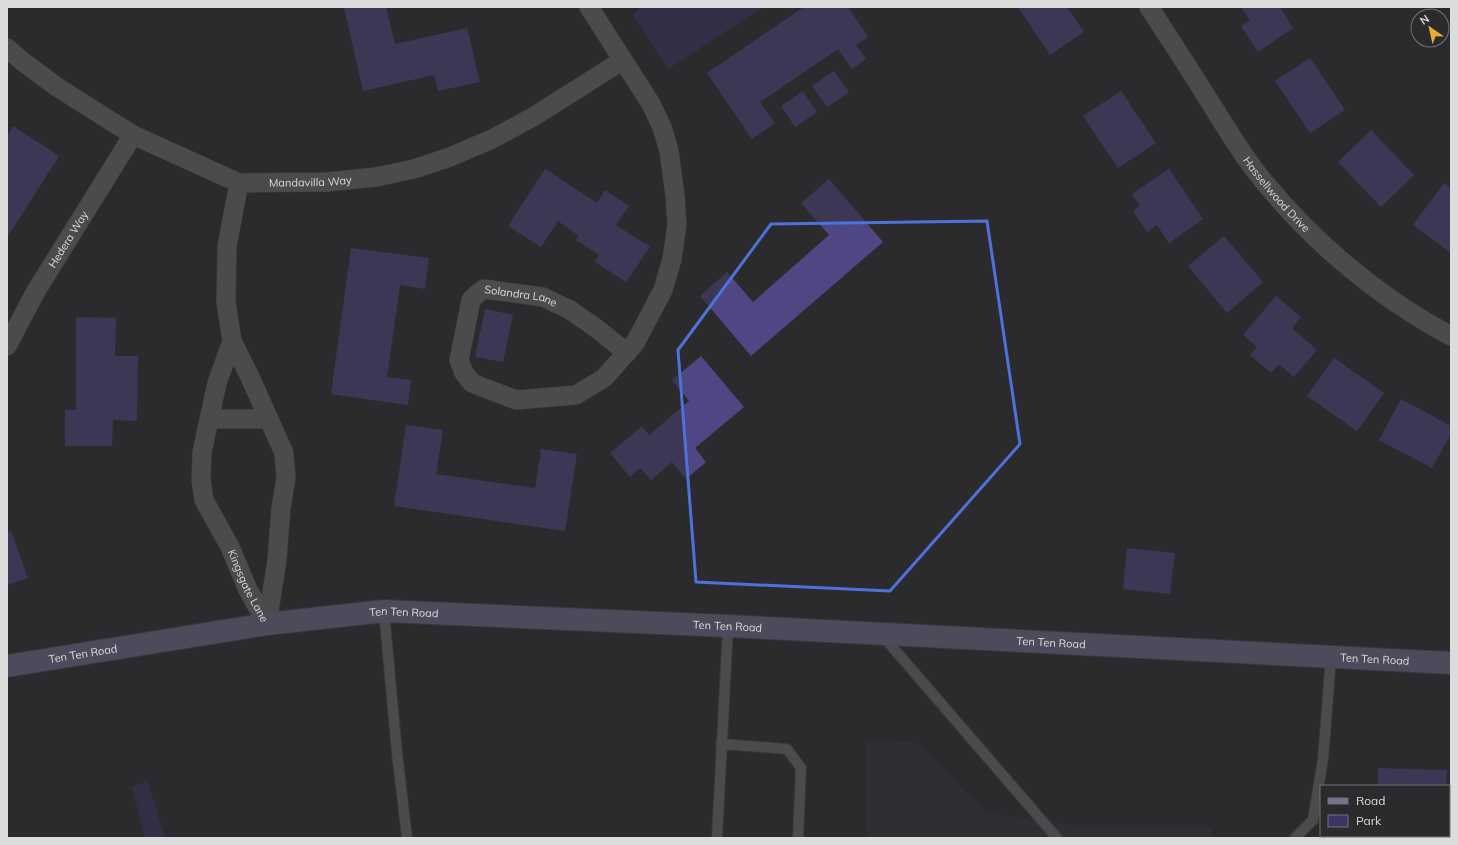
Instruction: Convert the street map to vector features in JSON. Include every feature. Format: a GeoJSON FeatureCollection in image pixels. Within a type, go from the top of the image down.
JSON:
{"type":"FeatureCollection","features":[{"type":"Feature","properties":{"kind":"main road","name":"Ten Ten Road"},"geometry":{"type":"LineString","coordinates":[[7,666],[266,624],[384,611],[728,626],[1451,663]]}},
{"type":"Feature","properties":{"kind":"street","name":"Solandra Lane"},"geometry":{"type":"LineString","coordinates":[[589,7],[651,104],[662,127],[669,151],[677,224],[672,259],[663,290],[635,344],[604,378],[576,395],[516,400],[472,384],[464,373],[459,360],[470,300],[484,290],[543,296],[570,310],[596,328],[626,353]]}},
{"type":"Feature","properties":{"kind":"street","name":"Hassellwood Drive"},"geometry":{"type":"LineString","coordinates":[[1149,7],[1234,140],[1256,172],[1284,205],[1327,248],[1361,276],[1396,302],[1451,336]]}},
{"type":"Feature","properties":{"kind":"street","name":"Mandavilla Way"},"geometry":{"type":"LineString","coordinates":[[7,48],[57,87],[134,135],[239,183],[327,182],[376,177],[414,169],[450,157],[499,135],[533,117],[623,60]]}},
{"type":"Feature","properties":{"kind":"street","name":"Hedera Way"},"geometry":{"type":"LineString","coordinates":[[7,346],[36,291],[134,135]]}},
{"type":"Feature","properties":{"kind":"street","name":"Kingsgate Lane"},"geometry":{"type":"LineString","coordinates":[[239,183],[227,246],[226,302],[232,341],[284,453],[286,478],[281,508],[277,560],[266,624]]}},
{"type":"Feature","properties":{"kind":"street","name":"Kingsgate Lane"},"geometry":{"type":"LineString","coordinates":[[232,341],[218,383],[202,452],[201,480],[204,500],[230,547],[248,590],[266,624]]}},
{"type":"Feature","properties":{"kind":"street"},"geometry":{"type":"LineString","coordinates":[[210,419],[269,419]]}},
{"type":"Feature","properties":{"kind":"lane"},"geometry":{"type":"LineString","coordinates":[[384,611],[397,753],[408,838]]}},
{"type":"Feature","properties":{"kind":"lane"},"geometry":{"type":"LineString","coordinates":[[717,838],[728,626]]}},
{"type":"Feature","properties":{"kind":"lane"},"geometry":{"type":"LineString","coordinates":[[882,634],[1057,838]]}},
{"type":"Feature","properties":{"kind":"lane"},"geometry":{"type":"LineString","coordinates":[[1295,838],[1313,820],[1323,759],[1331,658]]}},
{"type":"Feature","properties":{"kind":"lane"},"geometry":{"type":"LineString","coordinates":[[722,744],[787,749],[801,768],[798,838]]}},
{"type":"Feature","properties":{"kind":"highlighted area"},"geometry":{"type":"Polygon","coordinates":[[[987,221],[1020,444],[890,591],[696,582],[678,350],[771,224],[987,221]]]}},
{"type":"Feature","properties":{"kind":"shaded area"},"geometry":{"type":"Polygon","coordinates":[[[865,741],[915,742],[987,813],[1084,827],[1212,827],[1212,838],[866,838],[865,741]]]}},
{"type":"Feature","properties":{"kind":"green space"},"geometry":{"type":"Polygon","coordinates":[[[643,7],[763,7],[668,69],[633,14],[643,7]]]}},
{"type":"Feature","properties":{"kind":"green space"},"geometry":{"type":"Polygon","coordinates":[[[147,781],[165,838],[145,838],[132,787],[147,781]]]}},
{"type":"Feature","properties":{"kind":"building"},"geometry":{"type":"Polygon","coordinates":[[[344,7],[386,7],[395,44],[467,28],[480,82],[438,91],[434,75],[363,91],[344,7]]]}},
{"type":"Feature","properties":{"kind":"building"},"geometry":{"type":"Polygon","coordinates":[[[804,7],[848,7],[868,37],[856,45],[866,59],[852,69],[838,49],[760,102],[775,123],[752,139],[707,73],[804,7]]]}},
{"type":"Feature","properties":{"kind":"building"},"geometry":{"type":"Polygon","coordinates":[[[1018,7],[1067,7],[1084,32],[1050,55],[1018,7]]]}},
{"type":"Feature","properties":{"kind":"building"},"geometry":{"type":"Polygon","coordinates":[[[1241,7],[1280,7],[1293,28],[1258,52],[1241,26],[1250,20],[1241,7]]]}},
{"type":"Feature","properties":{"kind":"building"},"geometry":{"type":"Polygon","coordinates":[[[1310,58],[1345,110],[1310,133],[1275,81],[1310,58]]]}},
{"type":"Feature","properties":{"kind":"building"},"geometry":{"type":"Polygon","coordinates":[[[834,71],[849,92],[827,107],[812,86],[834,71]]]}},
{"type":"Feature","properties":{"kind":"building"},"geometry":{"type":"Polygon","coordinates":[[[803,91],[817,112],[795,127],[781,106],[803,91]]]}},
{"type":"Feature","properties":{"kind":"building"},"geometry":{"type":"Polygon","coordinates":[[[1121,91],[1156,143],[1118,168],[1083,116],[1121,91]]]}},
{"type":"Feature","properties":{"kind":"building"},"geometry":{"type":"Polygon","coordinates":[[[13,126],[59,156],[7,238],[7,137],[13,126]]]}},
{"type":"Feature","properties":{"kind":"building"},"geometry":{"type":"Polygon","coordinates":[[[1371,130],[1414,175],[1381,207],[1338,162],[1371,130]]]}},
{"type":"Feature","properties":{"kind":"building"},"geometry":{"type":"Polygon","coordinates":[[[545,169],[597,203],[605,190],[629,206],[616,225],[650,247],[626,282],[595,262],[599,255],[576,240],[579,236],[558,221],[541,247],[508,226],[545,169]]]}},
{"type":"Feature","properties":{"kind":"building"},"geometry":{"type":"Polygon","coordinates":[[[1169,169],[1203,219],[1169,243],[1157,225],[1147,232],[1133,211],[1140,206],[1132,194],[1169,169]]]}},
{"type":"Feature","properties":{"kind":"building"},"geometry":{"type":"Polygon","coordinates":[[[829,179],[883,242],[751,356],[700,296],[727,272],[753,302],[829,235],[801,203],[829,179]]]}},
{"type":"Feature","properties":{"kind":"building"},"geometry":{"type":"Polygon","coordinates":[[[1444,183],[1451,188],[1451,253],[1413,225],[1444,183]]]}},
{"type":"Feature","properties":{"kind":"building"},"geometry":{"type":"Polygon","coordinates":[[[1224,236],[1263,282],[1227,313],[1188,266],[1224,236]]]}},
{"type":"Feature","properties":{"kind":"building"},"geometry":{"type":"Polygon","coordinates":[[[351,248],[429,258],[425,289],[400,285],[387,377],[411,380],[408,405],[331,394],[351,248]]]}},
{"type":"Feature","properties":{"kind":"building"},"geometry":{"type":"Polygon","coordinates":[[[1276,296],[1301,317],[1292,328],[1317,350],[1294,377],[1279,364],[1271,373],[1250,355],[1257,347],[1243,335],[1276,296]]]}},
{"type":"Feature","properties":{"kind":"building"},"geometry":{"type":"Polygon","coordinates":[[[485,309],[513,315],[503,362],[475,357],[485,309]]]}},
{"type":"Feature","properties":{"kind":"building"},"geometry":{"type":"Polygon","coordinates":[[[76,317],[116,318],[115,356],[138,356],[137,421],[113,420],[112,446],[65,446],[65,410],[76,410],[76,317]]]}},
{"type":"Feature","properties":{"kind":"building"},"geometry":{"type":"Polygon","coordinates":[[[701,356],[744,407],[695,448],[706,462],[686,479],[672,462],[651,480],[640,468],[630,477],[610,453],[642,426],[649,435],[689,401],[672,380],[701,356]]]}},
{"type":"Feature","properties":{"kind":"building"},"geometry":{"type":"Polygon","coordinates":[[[1334,358],[1384,393],[1357,431],[1307,396],[1334,358]]]}},
{"type":"Feature","properties":{"kind":"building"},"geometry":{"type":"Polygon","coordinates":[[[1401,399],[1451,426],[1451,434],[1432,468],[1379,440],[1401,399]]]}},
{"type":"Feature","properties":{"kind":"building"},"geometry":{"type":"Polygon","coordinates":[[[406,425],[443,430],[436,474],[535,488],[541,449],[577,454],[565,531],[394,506],[406,425]]]}},
{"type":"Feature","properties":{"kind":"building"},"geometry":{"type":"Polygon","coordinates":[[[11,531],[28,578],[7,585],[7,532],[11,531]]]}},
{"type":"Feature","properties":{"kind":"building"},"geometry":{"type":"Polygon","coordinates":[[[1127,548],[1175,553],[1170,594],[1123,589],[1127,548]]]}},
{"type":"Feature","properties":{"kind":"building"},"geometry":{"type":"Polygon","coordinates":[[[1378,768],[1447,770],[1446,785],[1378,785],[1378,768]]]}},
{"type":"Feature","properties":{"kind":"building"},"geometry":{"type":"Polygon","coordinates":[[[1376,837],[1444,837],[1444,838],[1376,837]]]}}]}
